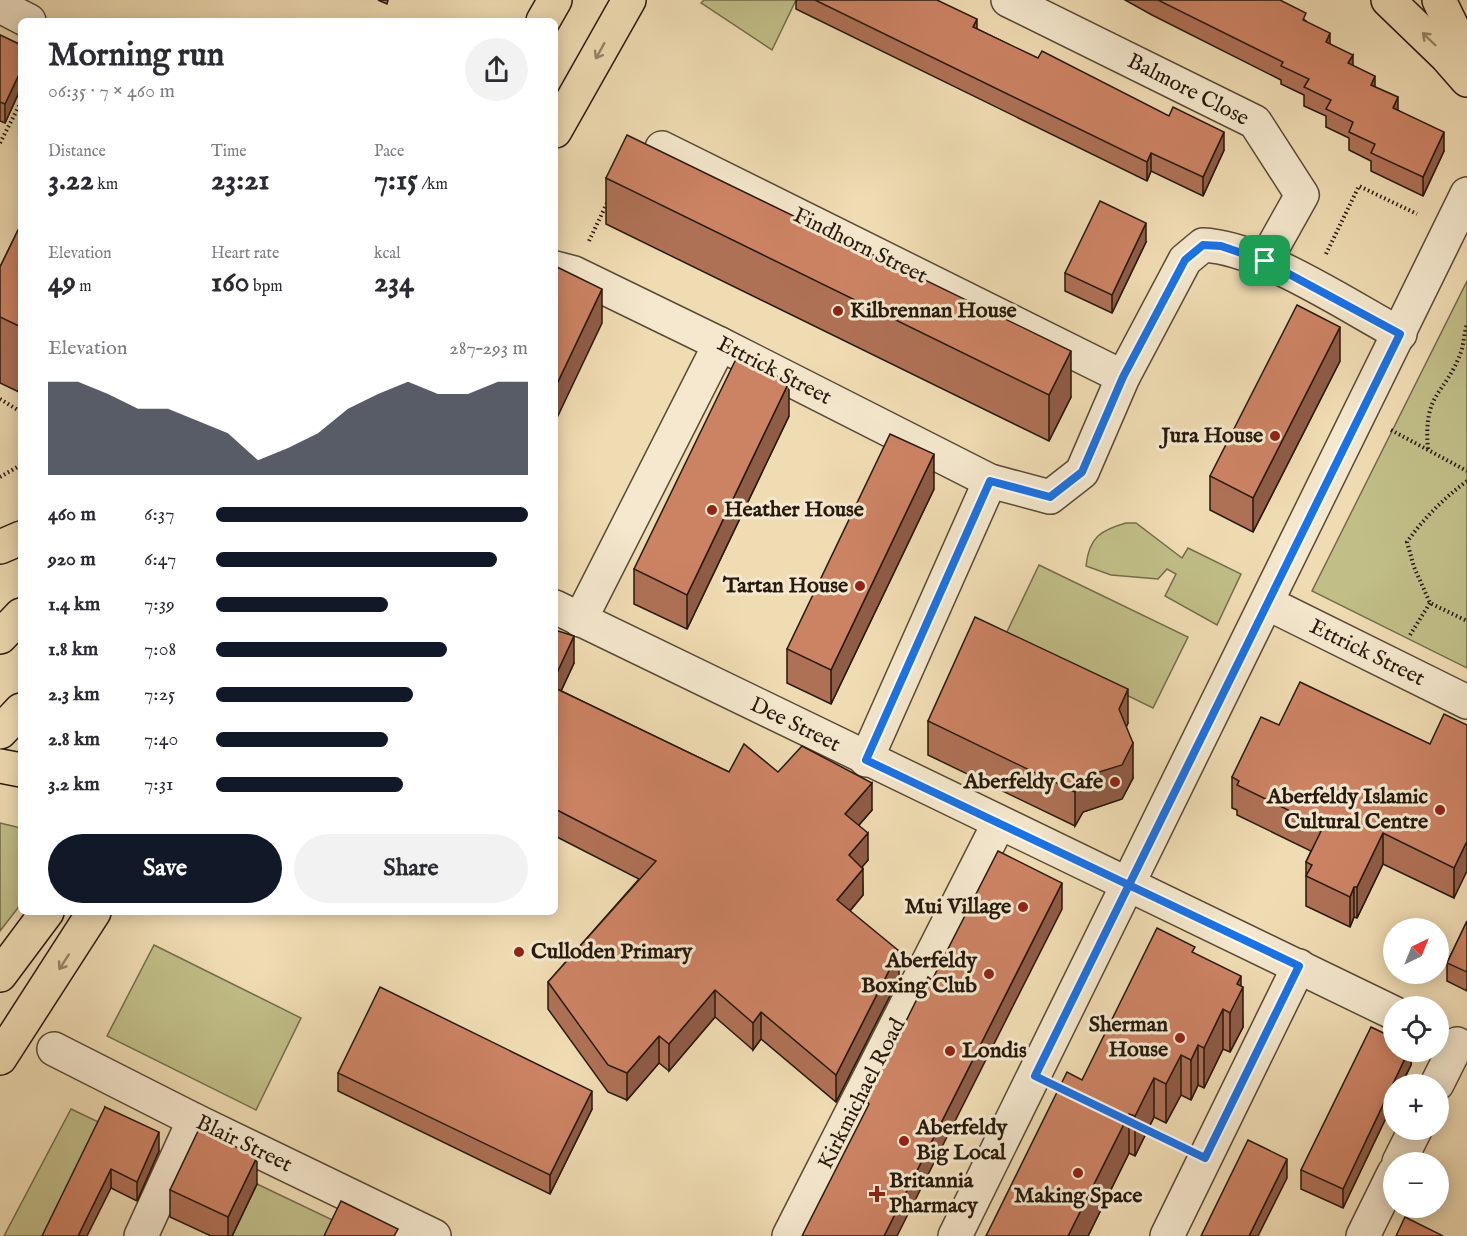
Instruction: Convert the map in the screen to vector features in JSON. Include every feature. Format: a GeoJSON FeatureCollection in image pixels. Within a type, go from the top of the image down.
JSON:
{"type":"FeatureCollection","features":[{"type":"Feature","properties":{"kind":"main road"},"geometry":{"type":"LineString","coordinates":[[545,18],[555,0]]}},
{"type":"Feature","properties":{"kind":"main road"},"geometry":{"type":"LineString","coordinates":[[558,126],[629,0]]}},
{"type":"Feature","properties":{"kind":"main road"},"geometry":{"type":"LineString","coordinates":[[1388,0],[1446,56],[1467,80]]}},
{"type":"Feature","properties":{"kind":"main road"},"geometry":{"type":"LineString","coordinates":[[1439,0],[1467,58]]}},
{"type":"Feature","properties":{"kind":"main road"},"geometry":{"type":"LineString","coordinates":[[0,547],[18,538]]}},
{"type":"Feature","properties":{"kind":"main road"},"geometry":{"type":"LineString","coordinates":[[0,637],[18,618]]}},
{"type":"Feature","properties":{"kind":"main road"},"geometry":{"type":"LineString","coordinates":[[0,732],[18,713]]}},
{"type":"Feature","properties":{"kind":"main road"},"geometry":{"type":"LineString","coordinates":[[0,975],[45,915]]}},
{"type":"Feature","properties":{"kind":"main road"},"geometry":{"type":"LineString","coordinates":[[0,1058],[92,915]]}},
{"type":"Feature","properties":{"kind":"street","name":"Balmore Close"},"geometry":{"type":"LineString","coordinates":[[1008,0],[1255,122],[1302,195],[1271,251]]}},
{"type":"Feature","properties":{"kind":"street"},"geometry":{"type":"LineString","coordinates":[[0,6],[23,18]]}},
{"type":"Feature","properties":{"kind":"street","name":"Findhorn Street"},"geometry":{"type":"LineString","coordinates":[[662,148],[1123,377]]}},
{"type":"Feature","properties":{"kind":"street"},"geometry":{"type":"LineString","coordinates":[[955,1236],[1467,194]]}},
{"type":"Feature","properties":{"kind":"street"},"geometry":{"type":"LineString","coordinates":[[1123,377],[1185,260],[1203,245],[1271,251],[1400,334]]}},
{"type":"Feature","properties":{"kind":"street","name":"Ettrick Street"},"geometry":{"type":"LineString","coordinates":[[558,269],[574,273],[720,344],[990,481],[1050,497],[1082,472],[1123,377]]}},
{"type":"Feature","properties":{"kind":"street"},"geometry":{"type":"LineString","coordinates":[[568,614],[720,344]]}},
{"type":"Feature","properties":{"kind":"street"},"geometry":{"type":"LineString","coordinates":[[866,760],[990,481]]}},
{"type":"Feature","properties":{"kind":"street","name":"Ettrick Street"},"geometry":{"type":"LineString","coordinates":[[1267,603],[1467,702]]}},
{"type":"Feature","properties":{"kind":"street","name":"Dee Street"},"geometry":{"type":"LineString","coordinates":[[568,614],[866,760],[1383,1008]]}},
{"type":"Feature","properties":{"kind":"street","name":"Kirkmichael Road"},"geometry":{"type":"LineString","coordinates":[[789,1236],[999,823]]}},
{"type":"Feature","properties":{"kind":"street"},"geometry":{"type":"LineString","coordinates":[[1167,1236],[1299,966]]}},
{"type":"Feature","properties":{"kind":"street"},"geometry":{"type":"LineString","coordinates":[[1441,1074],[1454,1042]]}},
{"type":"Feature","properties":{"kind":"street","name":"Blair Street"},"geometry":{"type":"LineString","coordinates":[[54,1049],[189,1118],[435,1236]]}},
{"type":"Feature","properties":{"kind":"street"},"geometry":{"type":"LineString","coordinates":[[141,1236],[189,1118]]}},
{"type":"Feature","properties":{"kind":"street"},"geometry":{"type":"LineString","coordinates":[[1363,1236],[1383,1195]]}},
{"type":"Feature","properties":{"kind":"path"},"geometry":{"type":"LineString","coordinates":[[0,143],[18,108]]}},
{"type":"Feature","properties":{"kind":"path"},"geometry":{"type":"LineString","coordinates":[[1271,251],[1322,263],[1359,186],[1449,231]]}},
{"type":"Feature","properties":{"kind":"path"},"geometry":{"type":"LineString","coordinates":[[590,238],[609,198]]}},
{"type":"Feature","properties":{"kind":"path"},"geometry":{"type":"LineString","coordinates":[[1428,449],[1426,425],[1429,406],[1460,352],[1467,324]]}},
{"type":"Feature","properties":{"kind":"path"},"geometry":{"type":"LineString","coordinates":[[0,399],[18,410]]}},
{"type":"Feature","properties":{"kind":"path"},"geometry":{"type":"LineString","coordinates":[[1360,415],[1467,471]]}},
{"type":"Feature","properties":{"kind":"path"},"geometry":{"type":"LineString","coordinates":[[1461,468],[1467,462]]}},
{"type":"Feature","properties":{"kind":"path"},"geometry":{"type":"LineString","coordinates":[[0,477],[18,467]]}},
{"type":"Feature","properties":{"kind":"path"},"geometry":{"type":"LineString","coordinates":[[1467,481],[1441,502],[1407,542],[1413,567],[1430,603],[1467,621]]}},
{"type":"Feature","properties":{"kind":"path"},"geometry":{"type":"LineString","coordinates":[[1141,1128],[1205,1158]]}},
{"type":"Feature","properties":{"kind":"shaded area"},"geometry":{"type":"Polygon","coordinates":[[[704,0],[796,0],[772,50],[701,3],[704,0]]]}},
{"type":"Feature","properties":{"kind":"shaded area"},"geometry":{"type":"Polygon","coordinates":[[[1467,281],[1467,668],[1312,591],[1467,281]]]}},
{"type":"Feature","properties":{"kind":"shaded area"},"geometry":{"type":"Polygon","coordinates":[[[1126,523],[1136,523],[1182,558],[1188,548],[1241,574],[1217,625],[1165,596],[1176,574],[1167,569],[1158,579],[1111,575],[1086,566],[1093,541],[1103,532],[1126,523]]]}},
{"type":"Feature","properties":{"kind":"shaded area"},"geometry":{"type":"Polygon","coordinates":[[[1039,565],[1188,637],[1153,708],[1005,636],[1039,565]]]}},
{"type":"Feature","properties":{"kind":"shaded area"},"geometry":{"type":"Polygon","coordinates":[[[0,823],[18,827],[18,908],[0,931],[0,823]]]}},
{"type":"Feature","properties":{"kind":"shaded area"},"geometry":{"type":"Polygon","coordinates":[[[154,945],[301,1018],[256,1110],[107,1036],[154,945]]]}},
{"type":"Feature","properties":{"kind":"shaded area"},"geometry":{"type":"Polygon","coordinates":[[[71,1109],[105,1125],[51,1236],[4,1236],[71,1109]]]}},
{"type":"Feature","properties":{"kind":"shaded area"},"geometry":{"type":"Polygon","coordinates":[[[257,1184],[341,1224],[335,1236],[232,1236],[257,1184]]]}},
{"type":"Feature","properties":{"kind":"building"},"geometry":{"type":"Polygon","coordinates":[[[815,0],[937,0],[977,19],[973,27],[1038,58],[1042,51],[1169,116],[1173,107],[1224,132],[1203,177],[1151,153],[1147,162],[815,0]]]}},
{"type":"Feature","properties":{"kind":"building"},"geometry":{"type":"Polygon","coordinates":[[[1158,0],[1280,0],[1306,13],[1303,20],[1330,33],[1326,42],[1353,55],[1348,63],[1375,76],[1371,85],[1398,97],[1393,108],[1444,132],[1423,177],[1371,153],[1375,144],[1349,132],[1353,122],[1326,109],[1331,100],[1304,87],[1309,79],[1281,66],[1283,62],[1158,0]]]}},
{"type":"Feature","properties":{"kind":"building"},"geometry":{"type":"Polygon","coordinates":[[[0,35],[18,44],[18,76],[5,104],[0,102],[0,35]]]}},
{"type":"Feature","properties":{"kind":"building"},"geometry":{"type":"Polygon","coordinates":[[[627,135],[1071,351],[1049,395],[606,178],[627,135]]]}},
{"type":"Feature","properties":{"kind":"building"},"geometry":{"type":"Polygon","coordinates":[[[1100,201],[1146,223],[1112,295],[1065,273],[1100,201]]]}},
{"type":"Feature","properties":{"kind":"building"},"geometry":{"type":"Polygon","coordinates":[[[18,230],[18,326],[0,317],[0,267],[18,230]]]}},
{"type":"Feature","properties":{"kind":"building"},"geometry":{"type":"Polygon","coordinates":[[[558,267],[602,289],[558,382],[558,267]]]}},
{"type":"Feature","properties":{"kind":"building"},"geometry":{"type":"Polygon","coordinates":[[[1297,305],[1340,327],[1253,498],[1210,476],[1297,305]]]}},
{"type":"Feature","properties":{"kind":"building","name":"Heather House"},"geometry":{"type":"Polygon","coordinates":[[[737,357],[789,382],[687,595],[634,569],[737,357]]]}},
{"type":"Feature","properties":{"kind":"building","name":"Tartan House"},"geometry":{"type":"Polygon","coordinates":[[[890,434],[934,454],[831,670],[787,649],[890,434]]]}},
{"type":"Feature","properties":{"kind":"building"},"geometry":{"type":"Polygon","coordinates":[[[975,617],[1128,689],[1119,709],[1133,743],[1122,765],[1083,777],[1075,792],[928,721],[975,617]]]}},
{"type":"Feature","properties":{"kind":"building"},"geometry":{"type":"Polygon","coordinates":[[[558,631],[574,636],[558,671],[558,631]]]}},
{"type":"Feature","properties":{"kind":"building"},"geometry":{"type":"Polygon","coordinates":[[[1300,682],[1430,744],[1444,714],[1467,725],[1467,841],[1454,868],[1383,833],[1350,897],[1306,876],[1312,865],[1306,862],[1323,827],[1237,785],[1239,781],[1232,777],[1261,717],[1279,725],[1300,682]]]}},
{"type":"Feature","properties":{"kind":"building"},"geometry":{"type":"Polygon","coordinates":[[[558,689],[729,772],[744,744],[778,772],[802,746],[872,783],[845,814],[868,833],[849,855],[863,869],[837,900],[899,951],[836,1075],[761,1012],[753,1023],[715,990],[669,1044],[659,1036],[627,1073],[608,1065],[548,982],[656,861],[558,811],[558,689]]]}},
{"type":"Feature","properties":{"kind":"building"},"geometry":{"type":"Polygon","coordinates":[[[998,851],[1062,883],[884,1236],[802,1236],[869,1104],[866,1101],[928,977],[932,980],[998,851]]]}},
{"type":"Feature","properties":{"kind":"building"},"geometry":{"type":"Polygon","coordinates":[[[1467,921],[1467,972],[1449,964],[1449,959],[1467,921]]]}},
{"type":"Feature","properties":{"kind":"building"},"geometry":{"type":"Polygon","coordinates":[[[1157,928],[1195,947],[1192,952],[1241,976],[1237,984],[1243,987],[1230,1013],[1223,1009],[1204,1048],[1198,1045],[1191,1060],[1181,1055],[1166,1084],[1154,1078],[1135,1116],[1129,1114],[1068,1236],[986,1236],[1067,1072],[1082,1080],[1157,928]]]}},
{"type":"Feature","properties":{"kind":"building"},"geometry":{"type":"Polygon","coordinates":[[[380,987],[592,1091],[550,1175],[338,1073],[380,987]]]}},
{"type":"Feature","properties":{"kind":"building"},"geometry":{"type":"Polygon","coordinates":[[[1371,1027],[1383,1033],[1383,1062],[1403,1062],[1398,1074],[1383,1074],[1383,1105],[1343,1189],[1301,1170],[1371,1027]]]}},
{"type":"Feature","properties":{"kind":"building"},"geometry":{"type":"Polygon","coordinates":[[[105,1107],[159,1132],[137,1182],[111,1169],[78,1236],[42,1236],[105,1107]]]}},
{"type":"Feature","properties":{"kind":"building"},"geometry":{"type":"Polygon","coordinates":[[[199,1129],[257,1157],[228,1217],[170,1190],[199,1129]]]}},
{"type":"Feature","properties":{"kind":"building"},"geometry":{"type":"Polygon","coordinates":[[[1248,1140],[1287,1159],[1249,1236],[1201,1236],[1248,1140]]]}},
{"type":"Feature","properties":{"kind":"building"},"geometry":{"type":"Polygon","coordinates":[[[341,1201],[398,1229],[394,1236],[324,1236],[341,1201]]]}},
{"type":"Feature","properties":{"kind":"building"},"geometry":{"type":"Polygon","coordinates":[[[1405,1218],[1407,1218],[1443,1236],[1396,1236],[1405,1218]]]}},
{"type":"Feature","properties":{"kind":"place","name":"Kilbrennan House"},"geometry":{"type":"Point","coordinates":[838,311]}},
{"type":"Feature","properties":{"kind":"place","name":"Jura House"},"geometry":{"type":"Point","coordinates":[1275,436]}},
{"type":"Feature","properties":{"kind":"place","name":"Heather House"},"geometry":{"type":"Point","coordinates":[712,510]}},
{"type":"Feature","properties":{"kind":"place","name":"Tartan House"},"geometry":{"type":"Point","coordinates":[860,586]}},
{"type":"Feature","properties":{"kind":"place","name":"Aberfeldy Cafe"},"geometry":{"type":"Point","coordinates":[1115,782]}},
{"type":"Feature","properties":{"kind":"place","name":"Aberfeldy Islamic Cultural Centre"},"geometry":{"type":"Point","coordinates":[1440,810]}},
{"type":"Feature","properties":{"kind":"place","name":"Mui Village"},"geometry":{"type":"Point","coordinates":[1023,907]}},
{"type":"Feature","properties":{"kind":"place","name":"Culloden Primary"},"geometry":{"type":"Point","coordinates":[519,952]}},
{"type":"Feature","properties":{"kind":"place","name":"Aberfeldy Boxing Club"},"geometry":{"type":"Point","coordinates":[989,974]}},
{"type":"Feature","properties":{"kind":"place","name":"Sherman House"},"geometry":{"type":"Point","coordinates":[1180,1038]}},
{"type":"Feature","properties":{"kind":"place","name":"Londis"},"geometry":{"type":"Point","coordinates":[950,1051]}},
{"type":"Feature","properties":{"kind":"place","name":"Aberfeldy Big Local"},"geometry":{"type":"Point","coordinates":[904,1141]}},
{"type":"Feature","properties":{"kind":"place","name":"Making Space"},"geometry":{"type":"Point","coordinates":[1078,1173]}},
{"type":"Feature","properties":{"kind":"place","name":"Britannia Pharmacy"},"geometry":{"type":"Point","coordinates":[877,1194]}},
{"type":"Feature","properties":{"kind":"route"},"geometry":{"type":"LineString","coordinates":[[1265,261],[1221,246],[1203,245],[1185,260],[1123,377],[1082,472],[1050,497],[990,481],[866,760],[1129,884],[1299,966],[1205,1158],[1035,1076],[1129,884],[1400,334],[1265,261]]}}]}
